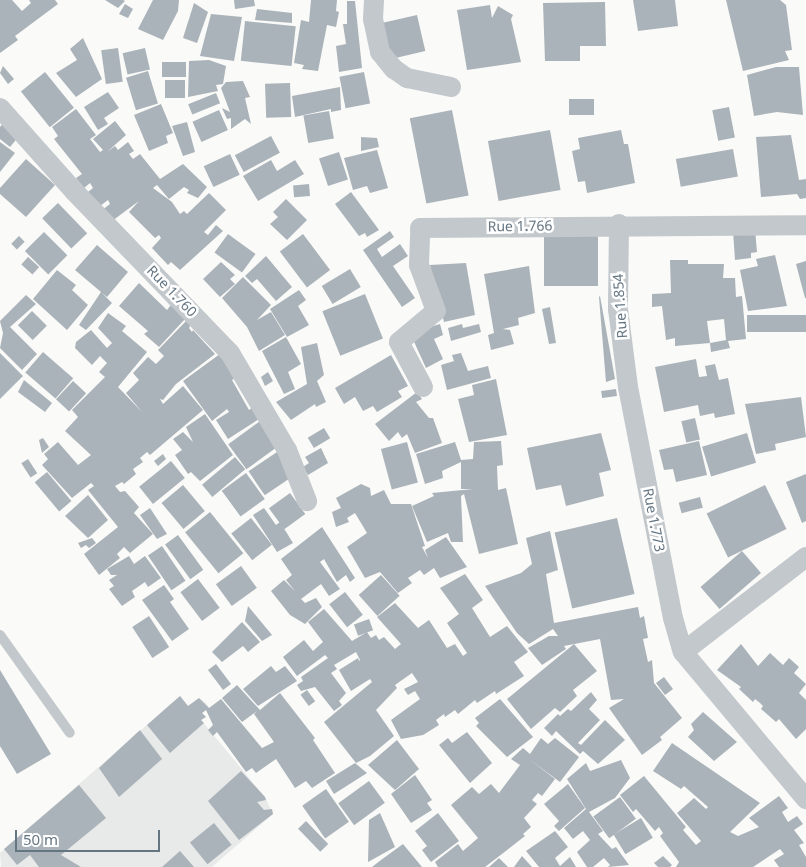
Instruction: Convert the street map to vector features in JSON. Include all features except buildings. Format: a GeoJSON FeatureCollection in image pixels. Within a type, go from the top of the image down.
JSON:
{"type":"FeatureCollection","features":[{"type":"Feature","properties":{"kind":"street"},"geometry":{"type":"LineString","coordinates":[[374,0],[373,19],[380,52],[394,70],[407,78],[451,87]]}},
{"type":"Feature","properties":{"kind":"street","name":"Rue 1.760"},"geometry":{"type":"LineString","coordinates":[[0,108],[74,191],[230,353],[287,450],[307,500]]}},
{"type":"Feature","properties":{"kind":"street","name":"Rue 1.766"},"geometry":{"type":"LineString","coordinates":[[423,387],[399,342],[436,311],[419,265],[420,228],[619,224],[806,225]]}},
{"type":"Feature","properties":{"kind":"street","name":"Rue 1.854"},"geometry":{"type":"LineString","coordinates":[[619,224],[617,301],[628,387]]}},
{"type":"Feature","properties":{"kind":"street","name":"Rue 1.773"},"geometry":{"type":"LineString","coordinates":[[628,387],[673,618],[683,652],[806,799]]}},
{"type":"Feature","properties":{"kind":"street"},"geometry":{"type":"LineString","coordinates":[[683,652],[806,557]]}},
{"type":"Feature","properties":{"kind":"lane"},"geometry":{"type":"LineString","coordinates":[[0,636],[70,733]]}},
{"type":"Feature","properties":{"kind":"shaded area"},"geometry":{"type":"Polygon","coordinates":[[[180,696],[188,706],[199,698],[206,703],[209,708],[202,713],[206,717],[201,720],[265,797],[273,814],[212,867],[1,867],[0,853],[180,696]]]}}]}
